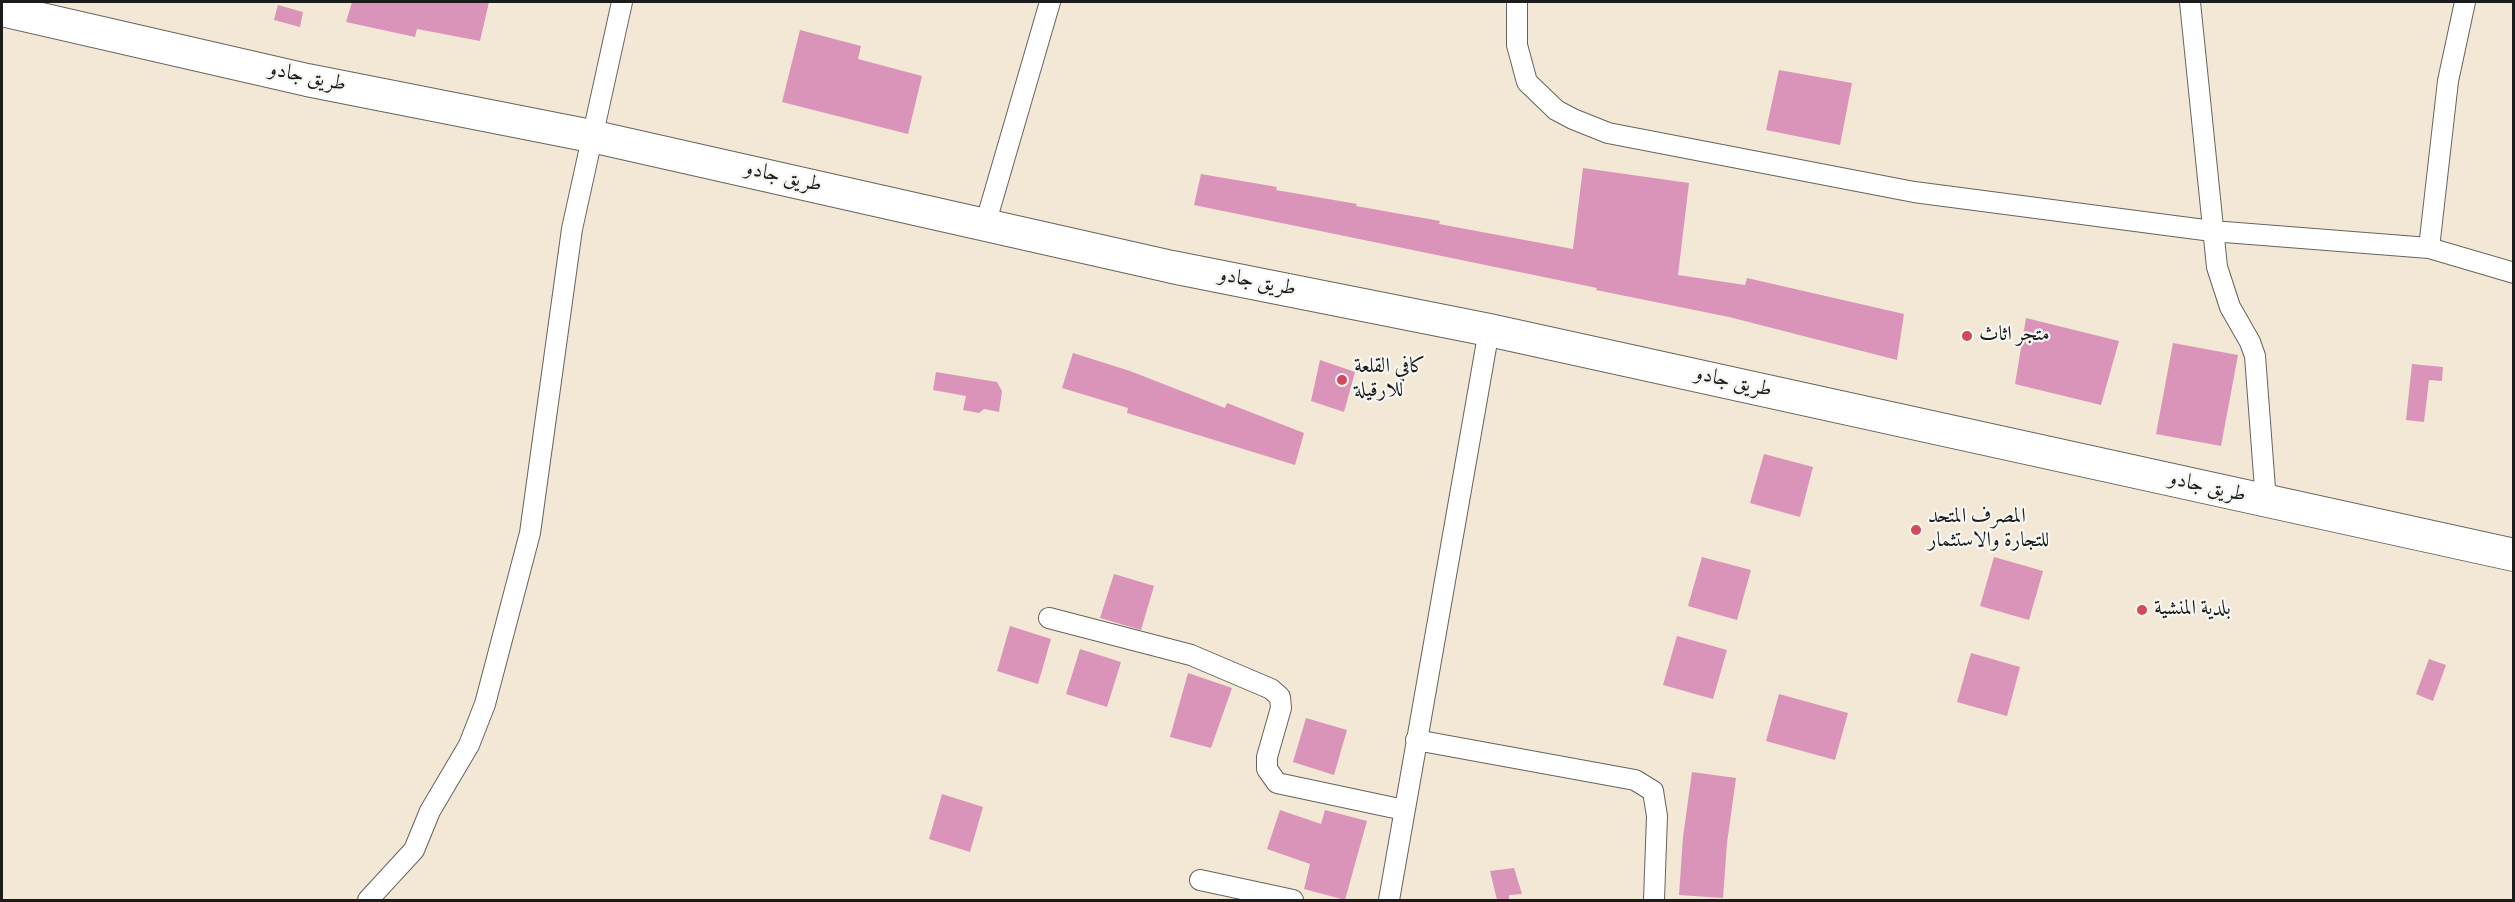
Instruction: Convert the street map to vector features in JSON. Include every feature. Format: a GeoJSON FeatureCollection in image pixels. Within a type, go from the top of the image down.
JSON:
{"type":"FeatureCollection","features":[{"type":"Feature","properties":{"kind":"highway","name":"طريق جادو"},"geometry":{"type":"LineString","coordinates":[[2,10],[307,80],[591,136],[1172,267],[1489,330],[2514,555]]}},
{"type":"Feature","properties":{"kind":"street"},"geometry":{"type":"LineString","coordinates":[[368,900],[414,850],[430,811],[469,745],[485,704],[530,533],[572,230],[622,2]]}},
{"type":"Feature","properties":{"kind":"street"},"geometry":{"type":"LineString","coordinates":[[985,225],[1050,2]]}},
{"type":"Feature","properties":{"kind":"street"},"geometry":{"type":"LineString","coordinates":[[1517,2],[1517,45],[1527,82],[1556,110],[1608,133],[1914,192],[2212,231],[2429,248],[2514,273]]}},
{"type":"Feature","properties":{"kind":"street"},"geometry":{"type":"LineString","coordinates":[[2190,2],[2212,231],[2220,283],[2255,356],[2266,502]]}},
{"type":"Feature","properties":{"kind":"street"},"geometry":{"type":"LineString","coordinates":[[2429,248],[2448,81],[2465,2]]}},
{"type":"Feature","properties":{"kind":"street"},"geometry":{"type":"LineString","coordinates":[[1389,900],[1489,330]]}},
{"type":"Feature","properties":{"kind":"street"},"geometry":{"type":"LineString","coordinates":[[1049,618],[1191,655],[1271,689],[1280,698],[1281,708],[1268,757],[1268,769],[1277,783],[1404,810]]}},
{"type":"Feature","properties":{"kind":"street"},"geometry":{"type":"LineString","coordinates":[[1416,740],[1635,780],[1653,791],[1658,816],[1654,900]]}},
{"type":"Feature","properties":{"kind":"street"},"geometry":{"type":"LineString","coordinates":[[1200,880],[1293,900]]}},
{"type":"Feature","properties":{"kind":"building"},"geometry":{"type":"Polygon","coordinates":[[[352,2],[489,2],[480,41],[417,29],[415,37],[346,22],[352,2]]]}},
{"type":"Feature","properties":{"kind":"building"},"geometry":{"type":"Polygon","coordinates":[[[278,5],[303,12],[300,27],[274,20],[278,5]]]}},
{"type":"Feature","properties":{"kind":"building"},"geometry":{"type":"Polygon","coordinates":[[[800,30],[861,46],[858,59],[922,76],[908,134],[782,102],[800,30]]]}},
{"type":"Feature","properties":{"kind":"building"},"geometry":{"type":"Polygon","coordinates":[[[1779,70],[1852,83],[1840,145],[1766,130],[1779,70]]]}},
{"type":"Feature","properties":{"kind":"building"},"geometry":{"type":"Polygon","coordinates":[[[1583,168],[1689,183],[1678,275],[1745,285],[1747,278],[1904,314],[1897,360],[1729,317],[1194,205],[1201,174],[1277,187],[1276,190],[1357,204],[1356,206],[1440,221],[1439,224],[1573,249],[1583,168]]]}},
{"type":"Feature","properties":{"kind":"building"},"geometry":{"type":"Polygon","coordinates":[[[2026,318],[2119,341],[2101,405],[2015,384],[2026,318]]]}},
{"type":"Feature","properties":{"kind":"building"},"geometry":{"type":"Polygon","coordinates":[[[2173,343],[2238,355],[2221,446],[2156,434],[2173,343]]]}},
{"type":"Feature","properties":{"kind":"building"},"geometry":{"type":"Polygon","coordinates":[[[1073,353],[1130,371],[1225,408],[1227,403],[1304,433],[1295,465],[1127,413],[1128,408],[1062,388],[1073,353]]]}},
{"type":"Feature","properties":{"kind":"building"},"geometry":{"type":"Polygon","coordinates":[[[1320,360],[1355,372],[1344,412],[1311,401],[1320,360]]]}},
{"type":"Feature","properties":{"kind":"building"},"geometry":{"type":"Polygon","coordinates":[[[2412,364],[2443,367],[2442,381],[2429,380],[2424,422],[2406,420],[2412,364]]]}},
{"type":"Feature","properties":{"kind":"building"},"geometry":{"type":"Polygon","coordinates":[[[936,372],[997,382],[1002,391],[999,412],[984,409],[979,413],[963,410],[966,396],[933,390],[936,372]]]}},
{"type":"Feature","properties":{"kind":"building"},"geometry":{"type":"Polygon","coordinates":[[[1764,454],[1813,467],[1800,517],[1750,503],[1764,454]]]}},
{"type":"Feature","properties":{"kind":"building"},"geometry":{"type":"Polygon","coordinates":[[[1702,557],[1751,570],[1737,620],[1688,606],[1702,557]]]}},
{"type":"Feature","properties":{"kind":"building"},"geometry":{"type":"Polygon","coordinates":[[[1994,557],[2043,571],[2029,620],[1980,606],[1994,557]]]}},
{"type":"Feature","properties":{"kind":"building"},"geometry":{"type":"Polygon","coordinates":[[[1114,574],[1154,586],[1141,630],[1100,618],[1114,574]]]}},
{"type":"Feature","properties":{"kind":"building"},"geometry":{"type":"Polygon","coordinates":[[[1010,626],[1051,639],[1038,684],[997,671],[1010,626]]]}},
{"type":"Feature","properties":{"kind":"building"},"geometry":{"type":"Polygon","coordinates":[[[1677,636],[1727,650],[1713,699],[1663,685],[1677,636]]]}},
{"type":"Feature","properties":{"kind":"building"},"geometry":{"type":"Polygon","coordinates":[[[1080,649],[1121,662],[1107,707],[1066,694],[1080,649]]]}},
{"type":"Feature","properties":{"kind":"building"},"geometry":{"type":"Polygon","coordinates":[[[1971,653],[2020,667],[2007,716],[1957,702],[1971,653]]]}},
{"type":"Feature","properties":{"kind":"building"},"geometry":{"type":"Polygon","coordinates":[[[2429,659],[2446,665],[2433,701],[2416,694],[2429,659]]]}},
{"type":"Feature","properties":{"kind":"building"},"geometry":{"type":"Polygon","coordinates":[[[1188,673],[1232,688],[1211,748],[1170,737],[1188,673]]]}},
{"type":"Feature","properties":{"kind":"building"},"geometry":{"type":"Polygon","coordinates":[[[1779,694],[1848,713],[1835,760],[1766,741],[1779,694]]]}},
{"type":"Feature","properties":{"kind":"building"},"geometry":{"type":"Polygon","coordinates":[[[1306,718],[1347,730],[1334,775],[1293,762],[1306,718]]]}},
{"type":"Feature","properties":{"kind":"building"},"geometry":{"type":"Polygon","coordinates":[[[1692,772],[1736,778],[1727,843],[1723,898],[1679,895],[1683,837],[1692,772]]]}},
{"type":"Feature","properties":{"kind":"building"},"geometry":{"type":"Polygon","coordinates":[[[942,794],[983,807],[970,852],[929,839],[942,794]]]}},
{"type":"Feature","properties":{"kind":"building"},"geometry":{"type":"Polygon","coordinates":[[[1280,810],[1321,824],[1325,810],[1367,821],[1345,900],[1304,889],[1310,864],[1267,849],[1280,810]]]}},
{"type":"Feature","properties":{"kind":"building"},"geometry":{"type":"Polygon","coordinates":[[[1514,868],[1522,894],[1509,895],[1509,900],[1497,900],[1490,871],[1514,868]]]}},
{"type":"Feature","properties":{"kind":"place","name":"متجر اثاث"},"geometry":{"type":"Point","coordinates":[1967,336]}},
{"type":"Feature","properties":{"kind":"place","name":"كافي القلعة للارقيلة"},"geometry":{"type":"Point","coordinates":[1342,380]}},
{"type":"Feature","properties":{"kind":"place","name":"المصرف المتحد للتجارة والاستثمار"},"geometry":{"type":"Point","coordinates":[1916,530]}},
{"type":"Feature","properties":{"kind":"place","name":"بلدية المنشية"},"geometry":{"type":"Point","coordinates":[2142,610]}}]}
